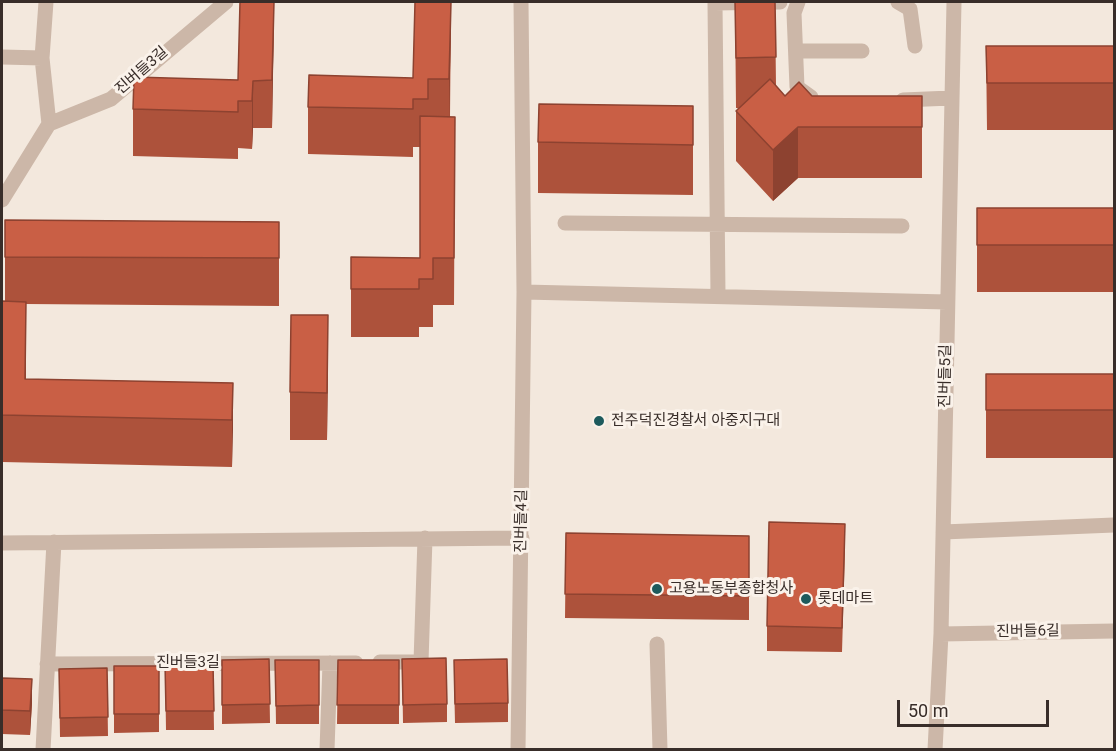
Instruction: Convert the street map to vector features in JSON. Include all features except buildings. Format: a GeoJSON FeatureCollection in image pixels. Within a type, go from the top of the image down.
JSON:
{"type":"FeatureCollection","features":[{"type":"Feature","properties":{"kind":"street"},"geometry":{"type":"LineString","coordinates":[[2,200],[49,124],[42,58],[46,2]]}},
{"type":"Feature","properties":{"kind":"street","name":"진버들3길"},"geometry":{"type":"LineString","coordinates":[[49,124],[111,99],[226,2]]}},
{"type":"Feature","properties":{"kind":"street","name":"진버들4길"},"geometry":{"type":"LineString","coordinates":[[518,750],[524,292],[520,2]]}},
{"type":"Feature","properties":{"kind":"street"},"geometry":{"type":"LineString","coordinates":[[718,295],[715,2],[780,2]]}},
{"type":"Feature","properties":{"kind":"street"},"geometry":{"type":"LineString","coordinates":[[798,2],[794,13],[797,87],[823,103]]}},
{"type":"Feature","properties":{"kind":"street"},"geometry":{"type":"LineString","coordinates":[[898,2],[910,9],[915,45]]}},
{"type":"Feature","properties":{"kind":"street","name":"진버들5길"},"geometry":{"type":"LineString","coordinates":[[935,750],[941,634],[954,2]]}},
{"type":"Feature","properties":{"kind":"street"},"geometry":{"type":"LineString","coordinates":[[796,51],[862,51]]}},
{"type":"Feature","properties":{"kind":"street"},"geometry":{"type":"LineString","coordinates":[[2,57],[42,58]]}},
{"type":"Feature","properties":{"kind":"street"},"geometry":{"type":"LineString","coordinates":[[893,100],[951,98]]}},
{"type":"Feature","properties":{"kind":"street"},"geometry":{"type":"LineString","coordinates":[[565,224],[902,226]]}},
{"type":"Feature","properties":{"kind":"street"},"geometry":{"type":"LineString","coordinates":[[524,292],[947,302]]}},
{"type":"Feature","properties":{"kind":"street"},"geometry":{"type":"LineString","coordinates":[[943,532],[1114,525]]}},
{"type":"Feature","properties":{"kind":"street","name":"진버들3길"},"geometry":{"type":"LineString","coordinates":[[47,664],[421,662],[425,538]]}},
{"type":"Feature","properties":{"kind":"street"},"geometry":{"type":"LineString","coordinates":[[2,543],[522,538]]}},
{"type":"Feature","properties":{"kind":"street"},"geometry":{"type":"LineString","coordinates":[[43,750],[54,542]]}},
{"type":"Feature","properties":{"kind":"street","name":"진버들6길"},"geometry":{"type":"LineString","coordinates":[[941,634],[1114,631]]}},
{"type":"Feature","properties":{"kind":"street"},"geometry":{"type":"LineString","coordinates":[[657,644],[660,750]]}},
{"type":"Feature","properties":{"kind":"street"},"geometry":{"type":"LineString","coordinates":[[327,750],[330,663]]}},
{"type":"Feature","properties":{"kind":"place","name":"전주덕진경찰서 아중지구대"},"geometry":{"type":"Point","coordinates":[599,421]}},
{"type":"Feature","properties":{"kind":"place","name":"고용노동부종합청사"},"geometry":{"type":"Point","coordinates":[657,589]}},
{"type":"Feature","properties":{"kind":"place","name":"롯데마트"},"geometry":{"type":"Point","coordinates":[806,599]}}]}
